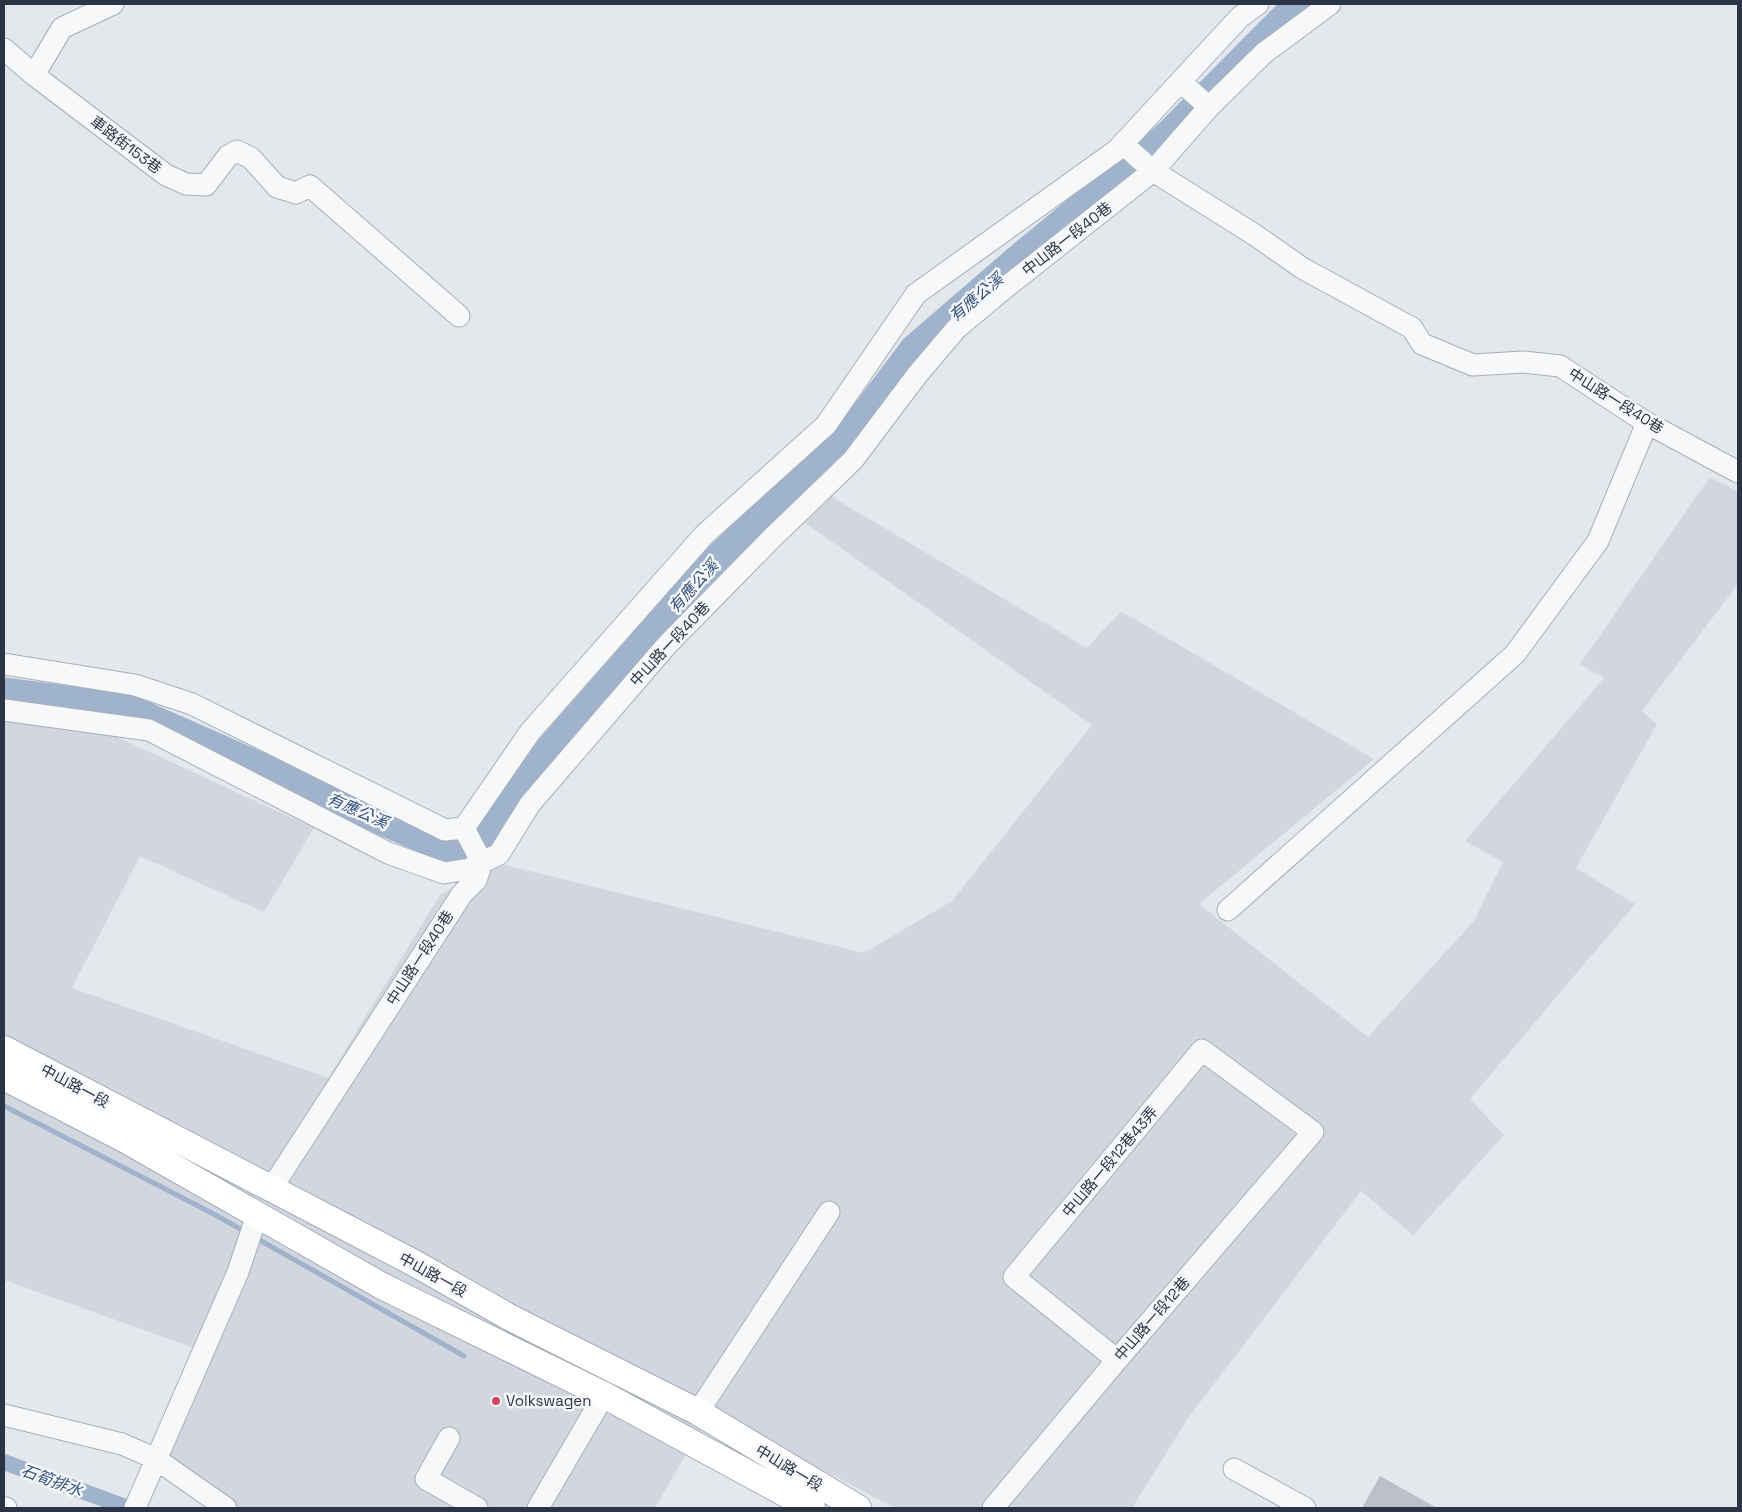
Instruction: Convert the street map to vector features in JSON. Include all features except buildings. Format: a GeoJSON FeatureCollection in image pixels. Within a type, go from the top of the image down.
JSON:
{"type":"FeatureCollection","features":[{"type":"Feature","properties":{"kind":"main road","name":"中山路一段"},"geometry":{"type":"LineString","coordinates":[[4,1049],[416,1264],[509,1317],[698,1412],[858,1508]]}},
{"type":"Feature","properties":{"kind":"main road","name":"中山路一段"},"geometry":{"type":"LineString","coordinates":[[4,1077],[126,1140],[382,1286],[604,1395],[812,1508]]}},
{"type":"Feature","properties":{"kind":"main road"},"geometry":{"type":"LineString","coordinates":[[496,1342],[509,1317]]}},
{"type":"Feature","properties":{"kind":"street"},"geometry":{"type":"LineString","coordinates":[[34,75],[62,28],[113,4]]}},
{"type":"Feature","properties":{"kind":"street"},"geometry":{"type":"LineString","coordinates":[[4,664],[135,685],[192,704],[445,830],[464,828],[530,732],[704,535],[826,425],[916,294],[1117,150],[1240,17],[1258,4]]}},
{"type":"Feature","properties":{"kind":"street","name":"中山路一段40巷"},"geometry":{"type":"LineString","coordinates":[[271,1189],[462,894],[476,880],[482,863],[499,854],[530,804],[666,646],[771,539],[853,460],[917,375],[956,329],[1153,171],[1209,107],[1264,53],[1330,4]]}},
{"type":"Feature","properties":{"kind":"street","name":"車路街153巷"},"geometry":{"type":"LineString","coordinates":[[4,49],[34,75],[166,175],[186,184],[206,185],[228,156],[237,150],[251,158],[277,187],[296,193],[310,186],[459,316]]}},
{"type":"Feature","properties":{"kind":"street"},"geometry":{"type":"LineString","coordinates":[[1181,82],[1209,107]]}},
{"type":"Feature","properties":{"kind":"street"},"geometry":{"type":"LineString","coordinates":[[1123,144],[1153,171]]}},
{"type":"Feature","properties":{"kind":"street","name":"中山路一段40巷"},"geometry":{"type":"LineString","coordinates":[[1153,171],[1255,235],[1302,268],[1412,328],[1422,344],[1473,365],[1523,362],[1560,366],[1647,423],[1738,472]]}},
{"type":"Feature","properties":{"kind":"street"},"geometry":{"type":"LineString","coordinates":[[1228,910],[1515,654],[1598,541],[1647,423]]}},
{"type":"Feature","properties":{"kind":"street"},"geometry":{"type":"LineString","coordinates":[[4,710],[149,730],[388,853],[444,874],[469,869],[482,863],[464,828]]}},
{"type":"Feature","properties":{"kind":"street","name":"中山路一段12巷43弄"},"geometry":{"type":"LineString","coordinates":[[1117,1360],[1014,1277],[1202,1050],[1313,1132]]}},
{"type":"Feature","properties":{"kind":"street","name":"中山路一段12巷"},"geometry":{"type":"LineString","coordinates":[[993,1508],[1313,1132]]}},
{"type":"Feature","properties":{"kind":"street"},"geometry":{"type":"LineString","coordinates":[[698,1412],[830,1212]]}},
{"type":"Feature","properties":{"kind":"street"},"geometry":{"type":"LineString","coordinates":[[135,1508],[238,1272],[257,1215]]}},
{"type":"Feature","properties":{"kind":"street"},"geometry":{"type":"LineString","coordinates":[[538,1508],[604,1395]]}},
{"type":"Feature","properties":{"kind":"street"},"geometry":{"type":"LineString","coordinates":[[4,1415],[122,1444],[226,1508]]}},
{"type":"Feature","properties":{"kind":"street"},"geometry":{"type":"LineString","coordinates":[[450,1438],[426,1479],[477,1508]]}},
{"type":"Feature","properties":{"kind":"street"},"geometry":{"type":"LineString","coordinates":[[1234,1469],[1305,1508]]}},
{"type":"Feature","properties":{"kind":"shaded area"},"geometry":{"type":"Polygon","coordinates":[[[1710,477],[1738,492],[1738,584],[1642,711],[1657,724],[1576,868],[1635,904],[1470,1099],[1504,1135],[1413,1235],[1361,1191],[1188,1418],[1132,1508],[895,1508],[711,1411],[655,1508],[230,1508],[164,1464],[211,1354],[4,1280],[4,716],[104,731],[314,828],[264,912],[140,856],[72,988],[328,1078],[440,895],[497,863],[864,953],[952,901],[1092,725],[801,520],[827,494],[1087,648],[1121,611],[1374,759],[1199,904],[1368,1037],[1474,921],[1503,862],[1465,841],[1604,678],[1580,664],[1710,477]]]}},
{"type":"Feature","properties":{"kind":"waterway","name":"有應公溪"},"geometry":{"type":"LineString","coordinates":[[4,692],[127,708],[451,851],[478,840],[493,814],[709,567],[858,423],[914,349],[1017,260],[1167,136],[1298,4]]}},
{"type":"Feature","properties":{"kind":"waterway"},"geometry":{"type":"LineString","coordinates":[[4,1106],[246,1232]]}},
{"type":"Feature","properties":{"kind":"waterway"},"geometry":{"type":"LineString","coordinates":[[256,1238],[464,1356]]}},
{"type":"Feature","properties":{"kind":"waterway","name":"石筍排水"},"geometry":{"type":"LineString","coordinates":[[4,1462],[128,1508]]}},
{"type":"Feature","properties":{"kind":"place","name":"Volkswagen"},"geometry":{"type":"Point","coordinates":[496,1401]}}]}
